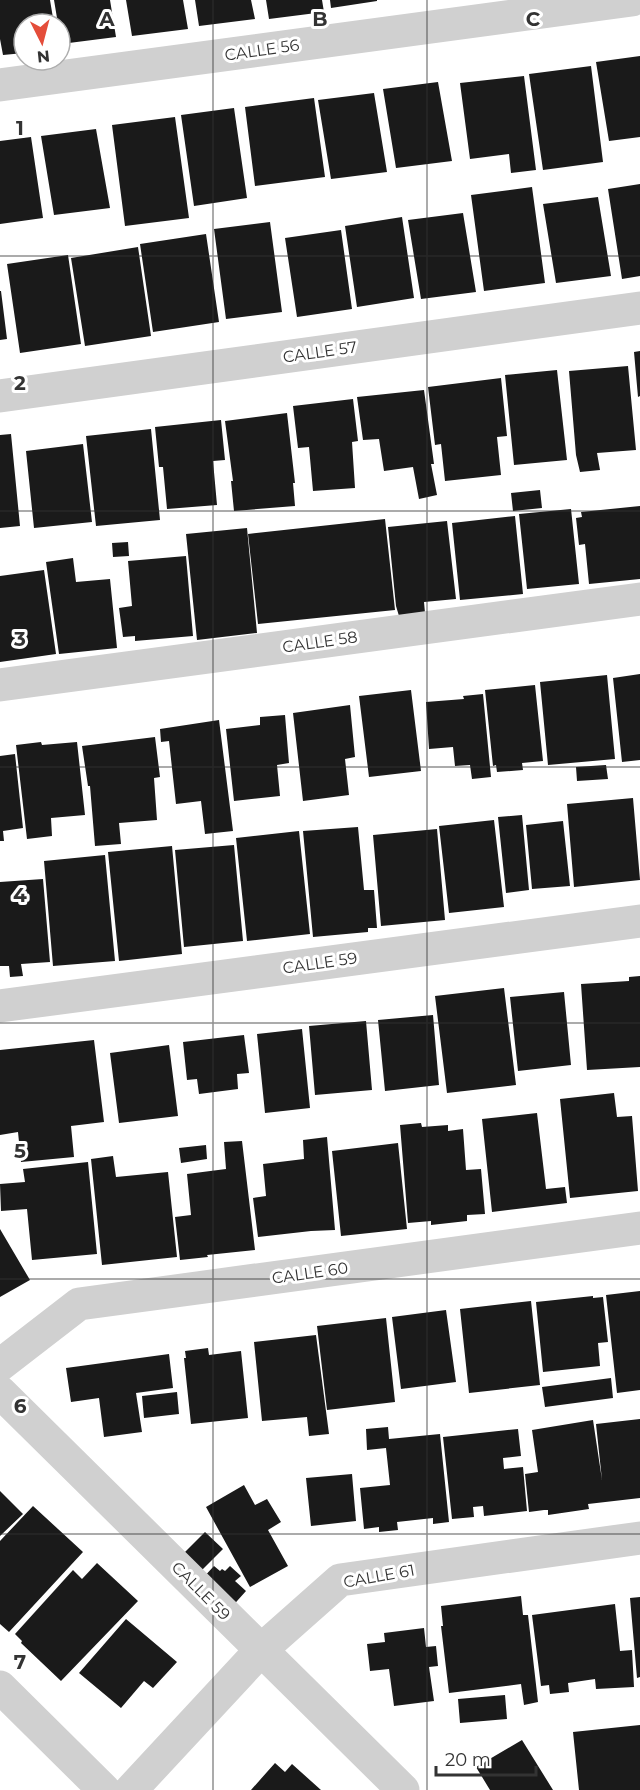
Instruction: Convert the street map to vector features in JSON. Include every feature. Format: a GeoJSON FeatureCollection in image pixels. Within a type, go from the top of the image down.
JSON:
{"type":"FeatureCollection","features":[{"type":"Feature","properties":{"kind":"street","name":"CALLE 56"},"geometry":{"type":"LineString","coordinates":[[0,85],[632,0]]}},
{"type":"Feature","properties":{"kind":"street","name":"CALLE 57"},"geometry":{"type":"LineString","coordinates":[[0,396],[640,308]]}},
{"type":"Feature","properties":{"kind":"street","name":"CALLE 58"},"geometry":{"type":"LineString","coordinates":[[0,685],[640,599]]}},
{"type":"Feature","properties":{"kind":"street","name":"CALLE 59"},"geometry":{"type":"LineString","coordinates":[[0,1006],[640,921]]}},
{"type":"Feature","properties":{"kind":"street","name":"CALLE 60"},"geometry":{"type":"LineString","coordinates":[[0,1365],[79,1304],[640,1228]]}},
{"type":"Feature","properties":{"kind":"street","name":"CALLE 59"},"geometry":{"type":"LineString","coordinates":[[0,1392],[403,1790]]}},
{"type":"Feature","properties":{"kind":"street","name":"CALLE 61"},"geometry":{"type":"LineString","coordinates":[[131,1790],[261,1650],[340,1580],[640,1538]]}},
{"type":"Feature","properties":{"kind":"street"},"geometry":{"type":"LineString","coordinates":[[0,1687],[104,1790]]}},
{"type":"Feature","properties":{"kind":"building"},"geometry":{"type":"Polygon","coordinates":[[[0,0],[50,0],[52,12],[12,12],[12,54],[3,55],[0,39],[0,0]]]}},
{"type":"Feature","properties":{"kind":"building"},"geometry":{"type":"Polygon","coordinates":[[[54,0],[110,0],[116,37],[72,43],[72,12],[56,12],[54,0]]]}},
{"type":"Feature","properties":{"kind":"building"},"geometry":{"type":"Polygon","coordinates":[[[126,0],[183,0],[188,29],[132,36],[126,0]]]}},
{"type":"Feature","properties":{"kind":"building"},"geometry":{"type":"Polygon","coordinates":[[[195,0],[251,0],[255,19],[199,26],[195,0]]]}},
{"type":"Feature","properties":{"kind":"building"},"geometry":{"type":"Polygon","coordinates":[[[266,0],[322,0],[324,12],[269,19],[266,0]]]}},
{"type":"Feature","properties":{"kind":"building"},"geometry":{"type":"Polygon","coordinates":[[[330,0],[377,0],[377,1],[331,8],[330,0]]]}},
{"type":"Feature","properties":{"kind":"building"},"geometry":{"type":"Polygon","coordinates":[[[640,56],[640,137],[609,141],[596,62],[640,56]]]}},
{"type":"Feature","properties":{"kind":"building"},"geometry":{"type":"Polygon","coordinates":[[[591,66],[603,162],[543,170],[529,74],[591,66]]]}},
{"type":"Feature","properties":{"kind":"building"},"geometry":{"type":"Polygon","coordinates":[[[524,76],[536,170],[511,173],[509,154],[470,159],[460,83],[524,76]]]}},
{"type":"Feature","properties":{"kind":"building"},"geometry":{"type":"Polygon","coordinates":[[[438,82],[452,161],[396,168],[383,89],[438,82]]]}},
{"type":"Feature","properties":{"kind":"building"},"geometry":{"type":"Polygon","coordinates":[[[374,93],[387,172],[331,179],[318,100],[374,93]]]}},
{"type":"Feature","properties":{"kind":"building"},"geometry":{"type":"Polygon","coordinates":[[[314,98],[325,177],[255,186],[245,107],[314,98]]]}},
{"type":"Feature","properties":{"kind":"building"},"geometry":{"type":"Polygon","coordinates":[[[234,108],[247,198],[194,206],[181,115],[234,108]]]}},
{"type":"Feature","properties":{"kind":"building"},"geometry":{"type":"Polygon","coordinates":[[[175,117],[189,218],[125,226],[112,125],[175,117]]]}},
{"type":"Feature","properties":{"kind":"building"},"geometry":{"type":"Polygon","coordinates":[[[96,129],[110,208],[54,215],[41,136],[96,129]]]}},
{"type":"Feature","properties":{"kind":"building"},"geometry":{"type":"Polygon","coordinates":[[[31,137],[43,218],[0,224],[0,141],[31,137]]]}},
{"type":"Feature","properties":{"kind":"building"},"geometry":{"type":"Polygon","coordinates":[[[640,184],[640,276],[622,279],[608,189],[640,184]]]}},
{"type":"Feature","properties":{"kind":"building"},"geometry":{"type":"Polygon","coordinates":[[[532,187],[545,283],[484,291],[471,195],[532,187]]]}},
{"type":"Feature","properties":{"kind":"building"},"geometry":{"type":"Polygon","coordinates":[[[598,197],[611,276],[556,283],[543,204],[598,197]]]}},
{"type":"Feature","properties":{"kind":"building"},"geometry":{"type":"Polygon","coordinates":[[[463,213],[476,292],[421,299],[408,220],[463,213]]]}},
{"type":"Feature","properties":{"kind":"building"},"geometry":{"type":"Polygon","coordinates":[[[402,217],[414,298],[357,307],[345,226],[402,217]]]}},
{"type":"Feature","properties":{"kind":"building"},"geometry":{"type":"Polygon","coordinates":[[[270,222],[282,312],[226,319],[214,229],[270,222]]]}},
{"type":"Feature","properties":{"kind":"building"},"geometry":{"type":"Polygon","coordinates":[[[341,230],[352,309],[297,317],[285,238],[341,230]]]}},
{"type":"Feature","properties":{"kind":"building"},"geometry":{"type":"Polygon","coordinates":[[[206,234],[219,322],[153,332],[140,244],[206,234]]]}},
{"type":"Feature","properties":{"kind":"building"},"geometry":{"type":"Polygon","coordinates":[[[138,247],[151,336],[85,346],[71,258],[138,247]]]}},
{"type":"Feature","properties":{"kind":"building"},"geometry":{"type":"Polygon","coordinates":[[[68,255],[81,344],[20,353],[7,264],[68,255]]]}},
{"type":"Feature","properties":{"kind":"building"},"geometry":{"type":"Polygon","coordinates":[[[0,291],[7,339],[0,340],[0,291]]]}},
{"type":"Feature","properties":{"kind":"building"},"geometry":{"type":"Polygon","coordinates":[[[640,351],[640,396],[638,397],[634,352],[640,351]]]}},
{"type":"Feature","properties":{"kind":"building"},"geometry":{"type":"Polygon","coordinates":[[[628,366],[636,450],[597,453],[600,470],[580,472],[576,455],[569,371],[628,366]]]}},
{"type":"Feature","properties":{"kind":"building"},"geometry":{"type":"Polygon","coordinates":[[[557,370],[567,460],[514,465],[505,375],[557,370]]]}},
{"type":"Feature","properties":{"kind":"building"},"geometry":{"type":"Polygon","coordinates":[[[501,378],[507,436],[497,437],[501,475],[445,481],[441,444],[435,445],[428,387],[501,378]]]}},
{"type":"Feature","properties":{"kind":"building"},"geometry":{"type":"Polygon","coordinates":[[[424,390],[434,464],[431,464],[437,495],[419,499],[413,467],[384,471],[379,439],[363,440],[357,397],[424,390]]]}},
{"type":"Feature","properties":{"kind":"building"},"geometry":{"type":"Polygon","coordinates":[[[353,399],[358,441],[352,442],[355,488],[313,491],[309,447],[298,448],[293,406],[353,399]]]}},
{"type":"Feature","properties":{"kind":"building"},"geometry":{"type":"Polygon","coordinates":[[[287,413],[295,483],[293,483],[295,506],[234,511],[231,481],[233,481],[225,421],[287,413]]]}},
{"type":"Feature","properties":{"kind":"building"},"geometry":{"type":"Polygon","coordinates":[[[221,420],[225,460],[213,461],[217,505],[167,509],[163,467],[159,467],[155,427],[221,420]]]}},
{"type":"Feature","properties":{"kind":"building"},"geometry":{"type":"Polygon","coordinates":[[[151,429],[160,520],[96,526],[86,436],[151,429]]]}},
{"type":"Feature","properties":{"kind":"building"},"geometry":{"type":"Polygon","coordinates":[[[11,434],[20,526],[0,528],[0,435],[11,434]]]}},
{"type":"Feature","properties":{"kind":"building"},"geometry":{"type":"Polygon","coordinates":[[[83,444],[92,522],[34,528],[26,451],[83,444]]]}},
{"type":"Feature","properties":{"kind":"building"},"geometry":{"type":"Polygon","coordinates":[[[540,490],[542,508],[513,511],[511,493],[540,490]]]}},
{"type":"Feature","properties":{"kind":"building"},"geometry":{"type":"Polygon","coordinates":[[[640,506],[640,579],[589,584],[585,544],[579,545],[576,518],[582,517],[581,512],[640,506]]]}},
{"type":"Feature","properties":{"kind":"building"},"geometry":{"type":"Polygon","coordinates":[[[571,509],[579,584],[527,589],[519,514],[571,509]]]}},
{"type":"Feature","properties":{"kind":"building"},"geometry":{"type":"Polygon","coordinates":[[[515,516],[523,594],[460,600],[452,523],[515,516]]]}},
{"type":"Feature","properties":{"kind":"building"},"geometry":{"type":"Polygon","coordinates":[[[385,519],[395,610],[258,624],[248,534],[385,519]]]}},
{"type":"Feature","properties":{"kind":"building"},"geometry":{"type":"Polygon","coordinates":[[[447,521],[456,599],[424,602],[425,613],[399,616],[388,527],[447,521]]]}},
{"type":"Feature","properties":{"kind":"building"},"geometry":{"type":"Polygon","coordinates":[[[247,528],[257,633],[197,640],[186,534],[247,528]]]}},
{"type":"Feature","properties":{"kind":"building"},"geometry":{"type":"Polygon","coordinates":[[[128,542],[129,556],[113,557],[112,543],[128,542]]]}},
{"type":"Feature","properties":{"kind":"building"},"geometry":{"type":"Polygon","coordinates":[[[186,556],[193,636],[135,641],[135,636],[123,637],[119,608],[132,606],[128,561],[186,556]]]}},
{"type":"Feature","properties":{"kind":"building"},"geometry":{"type":"Polygon","coordinates":[[[73,558],[76,582],[110,579],[117,648],[59,654],[46,562],[73,558]]]}},
{"type":"Feature","properties":{"kind":"building"},"geometry":{"type":"Polygon","coordinates":[[[44,570],[56,654],[0,662],[0,576],[44,570]]]}},
{"type":"Feature","properties":{"kind":"building"},"geometry":{"type":"Polygon","coordinates":[[[640,674],[640,760],[622,762],[613,678],[640,674]]]}},
{"type":"Feature","properties":{"kind":"building"},"geometry":{"type":"Polygon","coordinates":[[[607,675],[615,759],[548,765],[540,682],[607,675]]]}},
{"type":"Feature","properties":{"kind":"building"},"geometry":{"type":"Polygon","coordinates":[[[535,685],[543,761],[522,763],[523,770],[497,772],[496,765],[493,766],[485,690],[535,685]]]}},
{"type":"Feature","properties":{"kind":"building"},"geometry":{"type":"Polygon","coordinates":[[[411,690],[421,771],[369,777],[359,696],[411,690]]]}},
{"type":"Feature","properties":{"kind":"building"},"geometry":{"type":"Polygon","coordinates":[[[483,694],[491,777],[472,779],[470,765],[455,766],[453,747],[429,749],[426,702],[464,699],[463,696],[483,694]]]}},
{"type":"Feature","properties":{"kind":"building"},"geometry":{"type":"Polygon","coordinates":[[[350,705],[355,757],[345,759],[349,795],[303,801],[293,713],[350,705]]]}},
{"type":"Feature","properties":{"kind":"building"},"geometry":{"type":"Polygon","coordinates":[[[285,715],[289,763],[277,765],[280,796],[234,801],[226,729],[260,725],[260,717],[285,715]]]}},
{"type":"Feature","properties":{"kind":"building"},"geometry":{"type":"Polygon","coordinates":[[[219,720],[233,831],[205,834],[201,801],[176,804],[169,741],[161,742],[160,729],[219,720]]]}},
{"type":"Feature","properties":{"kind":"building"},"geometry":{"type":"Polygon","coordinates":[[[155,737],[160,777],[154,778],[157,820],[119,823],[121,844],[95,846],[90,786],[88,786],[82,746],[155,737]]]}},
{"type":"Feature","properties":{"kind":"building"},"geometry":{"type":"Polygon","coordinates":[[[41,742],[42,745],[77,742],[85,815],[51,818],[52,836],[27,839],[16,745],[41,742]]]}},
{"type":"Feature","properties":{"kind":"building"},"geometry":{"type":"Polygon","coordinates":[[[15,754],[23,828],[3,831],[4,841],[0,841],[0,756],[15,754]]]}},
{"type":"Feature","properties":{"kind":"building"},"geometry":{"type":"Polygon","coordinates":[[[606,765],[608,779],[577,781],[576,767],[606,765]]]}},
{"type":"Feature","properties":{"kind":"building"},"geometry":{"type":"Polygon","coordinates":[[[633,798],[640,880],[574,887],[567,804],[633,798]]]}},
{"type":"Feature","properties":{"kind":"building"},"geometry":{"type":"Polygon","coordinates":[[[522,815],[529,890],[506,893],[498,817],[522,815]]]}},
{"type":"Feature","properties":{"kind":"building"},"geometry":{"type":"Polygon","coordinates":[[[494,820],[504,907],[449,913],[439,826],[494,820]]]}},
{"type":"Feature","properties":{"kind":"building"},"geometry":{"type":"Polygon","coordinates":[[[563,821],[570,886],[532,889],[526,825],[563,821]]]}},
{"type":"Feature","properties":{"kind":"building"},"geometry":{"type":"Polygon","coordinates":[[[358,827],[364,890],[374,890],[377,928],[368,928],[368,932],[313,937],[303,831],[358,827]]]}},
{"type":"Feature","properties":{"kind":"building"},"geometry":{"type":"Polygon","coordinates":[[[437,829],[445,920],[381,926],[373,835],[437,829]]]}},
{"type":"Feature","properties":{"kind":"building"},"geometry":{"type":"Polygon","coordinates":[[[299,831],[310,934],[247,941],[236,838],[299,831]]]}},
{"type":"Feature","properties":{"kind":"building"},"geometry":{"type":"Polygon","coordinates":[[[234,845],[243,941],[184,947],[175,850],[234,845]]]}},
{"type":"Feature","properties":{"kind":"building"},"geometry":{"type":"Polygon","coordinates":[[[172,846],[182,954],[119,961],[108,852],[172,846]]]}},
{"type":"Feature","properties":{"kind":"building"},"geometry":{"type":"Polygon","coordinates":[[[105,855],[115,961],[53,966],[44,861],[105,855]]]}},
{"type":"Feature","properties":{"kind":"building"},"geometry":{"type":"Polygon","coordinates":[[[43,879],[50,962],[21,964],[23,976],[10,977],[9,966],[0,966],[0,882],[43,879]]]}},
{"type":"Feature","properties":{"kind":"building"},"geometry":{"type":"Polygon","coordinates":[[[640,976],[640,1067],[587,1070],[581,984],[629,981],[629,977],[640,976]]]}},
{"type":"Feature","properties":{"kind":"building"},"geometry":{"type":"Polygon","coordinates":[[[504,988],[516,1085],[447,1093],[435,996],[504,988]]]}},
{"type":"Feature","properties":{"kind":"building"},"geometry":{"type":"Polygon","coordinates":[[[564,992],[571,1065],[518,1071],[510,997],[564,992]]]}},
{"type":"Feature","properties":{"kind":"building"},"geometry":{"type":"Polygon","coordinates":[[[433,1015],[439,1085],[385,1091],[378,1020],[433,1015]]]}},
{"type":"Feature","properties":{"kind":"building"},"geometry":{"type":"Polygon","coordinates":[[[366,1021],[372,1090],[315,1095],[309,1026],[366,1021]]]}},
{"type":"Feature","properties":{"kind":"building"},"geometry":{"type":"Polygon","coordinates":[[[302,1029],[310,1108],[265,1113],[257,1034],[302,1029]]]}},
{"type":"Feature","properties":{"kind":"building"},"geometry":{"type":"Polygon","coordinates":[[[244,1035],[249,1073],[237,1074],[238,1089],[199,1094],[197,1079],[187,1080],[183,1042],[244,1035]]]}},
{"type":"Feature","properties":{"kind":"building"},"geometry":{"type":"Polygon","coordinates":[[[94,1040],[104,1122],[71,1126],[74,1157],[21,1162],[18,1132],[0,1135],[0,1050],[94,1040]]]}},
{"type":"Feature","properties":{"kind":"building"},"geometry":{"type":"Polygon","coordinates":[[[169,1045],[178,1116],[119,1123],[110,1053],[169,1045]]]}},
{"type":"Feature","properties":{"kind":"building"},"geometry":{"type":"Polygon","coordinates":[[[614,1093],[617,1117],[632,1116],[638,1191],[570,1198],[560,1099],[614,1093]]]}},
{"type":"Feature","properties":{"kind":"building"},"geometry":{"type":"Polygon","coordinates":[[[537,1113],[546,1189],[565,1187],[567,1203],[492,1212],[482,1119],[537,1113]]]}},
{"type":"Feature","properties":{"kind":"building"},"geometry":{"type":"Polygon","coordinates":[[[421,1123],[422,1127],[448,1125],[448,1131],[463,1129],[466,1170],[481,1169],[485,1214],[467,1215],[467,1221],[431,1225],[431,1221],[408,1223],[400,1125],[421,1123]]]}},
{"type":"Feature","properties":{"kind":"building"},"geometry":{"type":"Polygon","coordinates":[[[327,1137],[335,1230],[258,1237],[253,1198],[266,1196],[263,1164],[304,1159],[303,1140],[327,1137]]]}},
{"type":"Feature","properties":{"kind":"building"},"geometry":{"type":"Polygon","coordinates":[[[242,1141],[255,1250],[180,1260],[175,1217],[191,1215],[187,1174],[226,1169],[224,1142],[242,1141]]]}},
{"type":"Feature","properties":{"kind":"building"},"geometry":{"type":"Polygon","coordinates":[[[398,1143],[407,1229],[341,1236],[332,1151],[398,1143]]]}},
{"type":"Feature","properties":{"kind":"building"},"geometry":{"type":"Polygon","coordinates":[[[206,1145],[207,1159],[181,1163],[179,1148],[206,1145]]]}},
{"type":"Feature","properties":{"kind":"building"},"geometry":{"type":"Polygon","coordinates":[[[113,1156],[116,1177],[168,1172],[177,1257],[102,1265],[91,1159],[113,1156]]]}},
{"type":"Feature","properties":{"kind":"building"},"geometry":{"type":"Polygon","coordinates":[[[88,1162],[97,1254],[32,1260],[27,1209],[1,1211],[0,1184],[25,1182],[23,1169],[88,1162]]]}},
{"type":"Feature","properties":{"kind":"building"},"geometry":{"type":"Polygon","coordinates":[[[0,1229],[30,1280],[0,1297],[0,1229]]]}},
{"type":"Feature","properties":{"kind":"building"},"geometry":{"type":"Polygon","coordinates":[[[640,1291],[640,1390],[617,1393],[606,1295],[640,1291]]]}},
{"type":"Feature","properties":{"kind":"building"},"geometry":{"type":"Polygon","coordinates":[[[593,1296],[593,1298],[603,1297],[608,1342],[598,1343],[600,1366],[543,1372],[536,1302],[593,1296]]]}},
{"type":"Feature","properties":{"kind":"building"},"geometry":{"type":"Polygon","coordinates":[[[531,1301],[540,1385],[469,1393],[460,1309],[531,1301]]]}},
{"type":"Feature","properties":{"kind":"building"},"geometry":{"type":"Polygon","coordinates":[[[446,1310],[456,1382],[401,1389],[392,1317],[446,1310]]]}},
{"type":"Feature","properties":{"kind":"building"},"geometry":{"type":"Polygon","coordinates":[[[386,1318],[395,1402],[327,1410],[317,1326],[386,1318]]]}},
{"type":"Feature","properties":{"kind":"building"},"geometry":{"type":"Polygon","coordinates":[[[316,1335],[329,1434],[309,1436],[307,1417],[262,1421],[254,1342],[316,1335]]]}},
{"type":"Feature","properties":{"kind":"building"},"geometry":{"type":"Polygon","coordinates":[[[208,1348],[209,1355],[241,1351],[248,1418],[191,1424],[185,1351],[208,1348]]]}},
{"type":"Feature","properties":{"kind":"building"},"geometry":{"type":"Polygon","coordinates":[[[169,1354],[173,1388],[136,1393],[142,1432],[104,1437],[99,1398],[71,1402],[66,1368],[169,1354]]]}},
{"type":"Feature","properties":{"kind":"building"},"geometry":{"type":"Polygon","coordinates":[[[611,1378],[613,1398],[545,1407],[542,1387],[611,1378]]]}},
{"type":"Feature","properties":{"kind":"building"},"geometry":{"type":"Polygon","coordinates":[[[177,1392],[179,1414],[144,1418],[142,1396],[177,1392]]]}},
{"type":"Feature","properties":{"kind":"building"},"geometry":{"type":"Polygon","coordinates":[[[640,1419],[640,1498],[588,1504],[589,1509],[548,1515],[548,1510],[529,1512],[525,1474],[538,1472],[532,1430],[593,1420],[602,1480],[596,1424],[640,1419]]]}},
{"type":"Feature","properties":{"kind":"building"},"geometry":{"type":"Polygon","coordinates":[[[388,1427],[389,1439],[440,1434],[449,1522],[433,1524],[433,1518],[397,1522],[398,1530],[379,1532],[379,1527],[364,1529],[360,1488],[390,1485],[386,1448],[367,1450],[366,1429],[388,1427]]]}},
{"type":"Feature","properties":{"kind":"building"},"geometry":{"type":"Polygon","coordinates":[[[518,1429],[521,1456],[503,1458],[504,1469],[523,1467],[527,1511],[484,1516],[483,1506],[473,1507],[474,1517],[452,1519],[443,1437],[518,1429]]]}},
{"type":"Feature","properties":{"kind":"building"},"geometry":{"type":"Polygon","coordinates":[[[352,1474],[356,1521],[311,1526],[306,1478],[352,1474]]]}},
{"type":"Feature","properties":{"kind":"building"},"geometry":{"type":"Polygon","coordinates":[[[244,1485],[255,1505],[267,1499],[281,1522],[268,1530],[288,1566],[250,1587],[206,1507],[244,1485]]]}},
{"type":"Feature","properties":{"kind":"building"},"geometry":{"type":"Polygon","coordinates":[[[0,1491],[23,1514],[0,1536],[0,1491]]]}},
{"type":"Feature","properties":{"kind":"building"},"geometry":{"type":"Polygon","coordinates":[[[33,1506],[83,1552],[9,1632],[0,1624],[0,1541],[33,1506]]]}},
{"type":"Feature","properties":{"kind":"building"},"geometry":{"type":"Polygon","coordinates":[[[205,1532],[223,1549],[200,1572],[182,1555],[205,1532]]]}},
{"type":"Feature","properties":{"kind":"building"},"geometry":{"type":"Polygon","coordinates":[[[97,1563],[138,1601],[61,1681],[21,1643],[22,1641],[15,1634],[73,1570],[82,1579],[97,1563]]]}},
{"type":"Feature","properties":{"kind":"building"},"geometry":{"type":"Polygon","coordinates":[[[214,1566],[220,1571],[222,1569],[225,1571],[230,1566],[241,1576],[235,1581],[246,1591],[229,1610],[201,1580],[214,1566]]]}},
{"type":"Feature","properties":{"kind":"building"},"geometry":{"type":"Polygon","coordinates":[[[521,1596],[523,1615],[528,1615],[538,1702],[524,1705],[521,1684],[449,1693],[441,1626],[443,1626],[441,1606],[521,1596]]]}},
{"type":"Feature","properties":{"kind":"building"},"geometry":{"type":"Polygon","coordinates":[[[640,1597],[640,1677],[637,1678],[630,1598],[640,1597]]]}},
{"type":"Feature","properties":{"kind":"building"},"geometry":{"type":"Polygon","coordinates":[[[615,1604],[620,1651],[632,1650],[634,1687],[596,1689],[595,1679],[568,1683],[569,1692],[550,1694],[549,1685],[541,1686],[532,1615],[615,1604]]]}},
{"type":"Feature","properties":{"kind":"building"},"geometry":{"type":"Polygon","coordinates":[[[126,1619],[177,1662],[153,1688],[144,1681],[121,1708],[79,1673],[126,1619]]]}},
{"type":"Feature","properties":{"kind":"building"},"geometry":{"type":"Polygon","coordinates":[[[424,1628],[426,1647],[436,1646],[438,1666],[429,1667],[434,1701],[394,1706],[389,1669],[370,1671],[367,1644],[385,1642],[384,1633],[424,1628]]]}},
{"type":"Feature","properties":{"kind":"building"},"geometry":{"type":"Polygon","coordinates":[[[505,1695],[507,1719],[460,1723],[458,1699],[505,1695]]]}},
{"type":"Feature","properties":{"kind":"building"},"geometry":{"type":"Polygon","coordinates":[[[640,1725],[640,1790],[579,1790],[573,1732],[640,1725]]]}},
{"type":"Feature","properties":{"kind":"building"},"geometry":{"type":"Polygon","coordinates":[[[522,1740],[553,1790],[490,1790],[476,1767],[522,1740]]]}},
{"type":"Feature","properties":{"kind":"building"},"geometry":{"type":"Polygon","coordinates":[[[275,1763],[285,1772],[292,1764],[321,1790],[251,1790],[275,1763]]]}}]}
